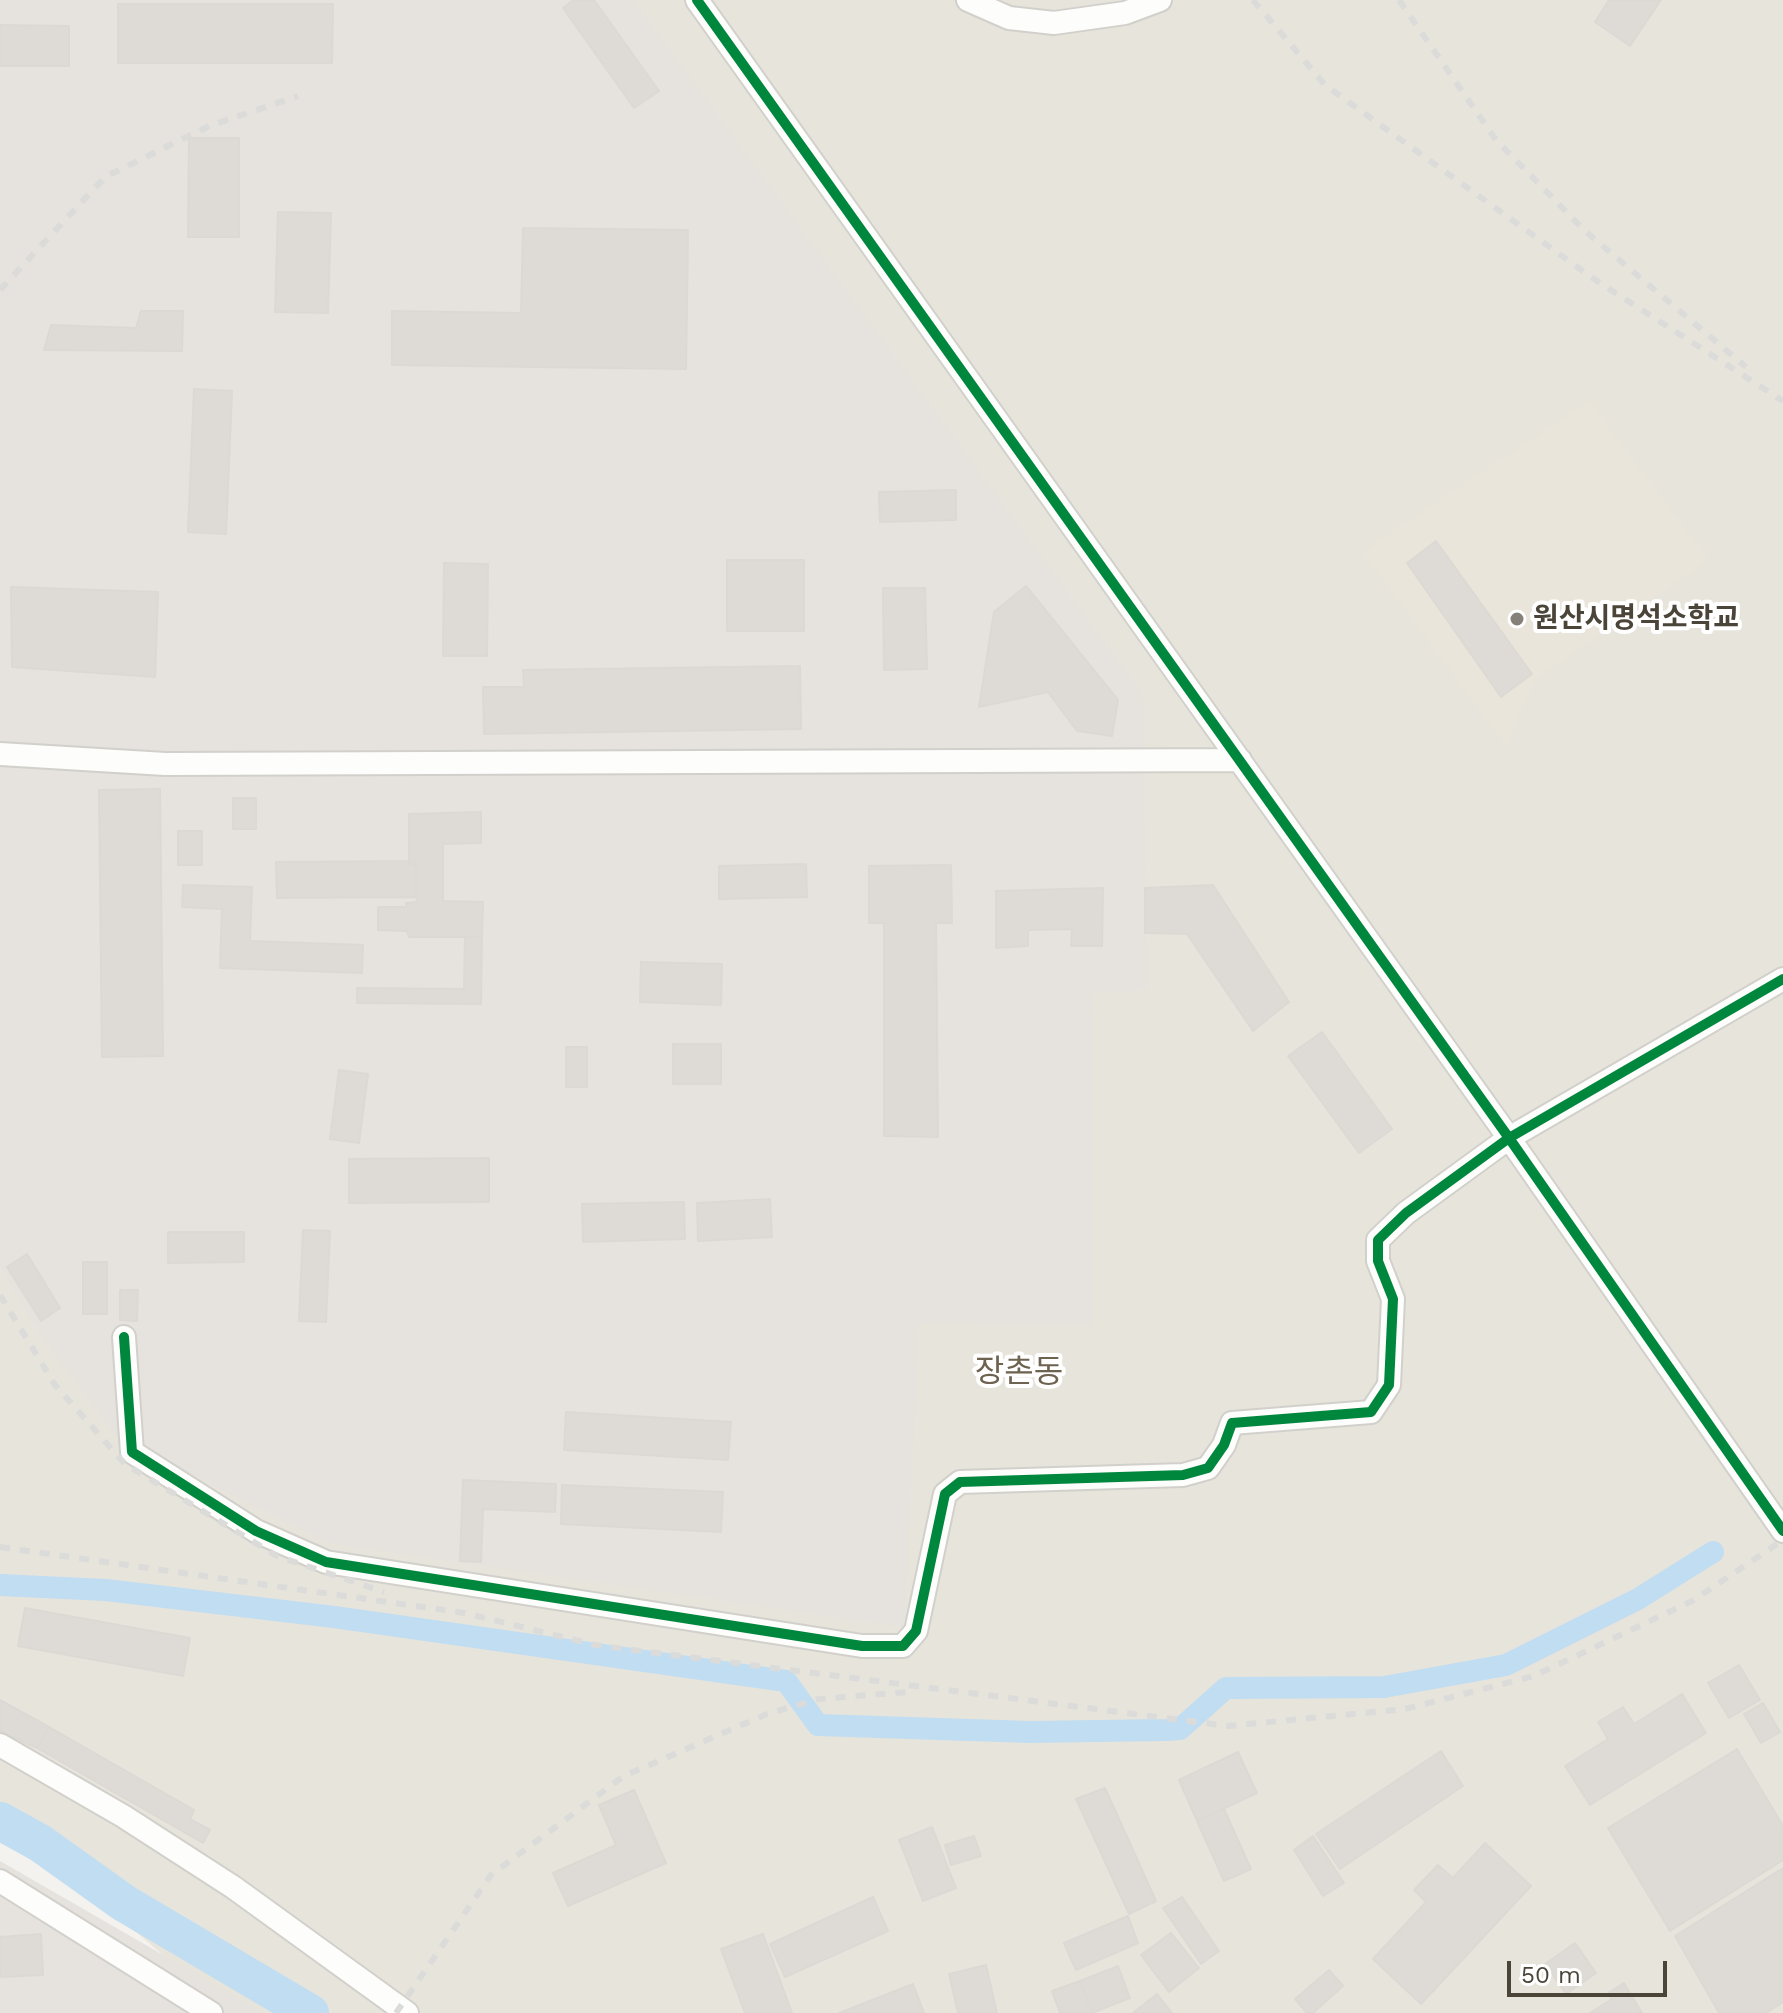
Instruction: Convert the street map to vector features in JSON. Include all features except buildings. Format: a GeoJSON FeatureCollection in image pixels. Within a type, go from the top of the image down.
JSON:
{"type":"FeatureCollection","features":[{"type":"Feature","properties":{"kind":"street"},"geometry":{"type":"LineString","coordinates":[[697,0],[1509,1138],[1783,1531]]}},
{"type":"Feature","properties":{"kind":"street"},"geometry":{"type":"LineString","coordinates":[[968,0],[1009,18],[1054,23],[1125,13],[1160,0]]}},
{"type":"Feature","properties":{"kind":"street"},"geometry":{"type":"LineString","coordinates":[[0,754],[165,764],[1240,760]]}},
{"type":"Feature","properties":{"kind":"street"},"geometry":{"type":"LineString","coordinates":[[124,1337],[132,1452],[256,1531],[326,1562],[862,1646],[903,1646],[916,1631],[945,1494],[960,1482],[1183,1475],[1208,1468],[1224,1445],[1232,1423],[1371,1412],[1389,1385],[1393,1299],[1378,1261],[1378,1240],[1406,1213],[1509,1138],[1783,979]]}},
{"type":"Feature","properties":{"kind":"street"},"geometry":{"type":"LineString","coordinates":[[0,1745],[123,1816],[233,1887],[407,2013]]}},
{"type":"Feature","properties":{"kind":"street"},"geometry":{"type":"LineString","coordinates":[[0,1881],[211,2013]]}},
{"type":"Feature","properties":{"kind":"shaded area"},"geometry":{"type":"Polygon","coordinates":[[[0,0],[1783,0],[1783,2013],[230,2013],[22,1833],[0,1819],[0,0]]]}},
{"type":"Feature","properties":{"kind":"shaded area"},"geometry":{"type":"Polygon","coordinates":[[[0,0],[633,0],[1143,695],[1147,990],[1091,993],[1092,1325],[919,1323],[904,1627],[328,1543],[118,1438],[38,1332],[0,1265],[0,0]]]}},
{"type":"Feature","properties":{"kind":"shaded area","name":"원산시명석소학교"},"geometry":{"type":"Polygon","coordinates":[[[1589,401],[1709,560],[1535,679],[1506,746],[1362,552],[1589,401]]]}},
{"type":"Feature","properties":{"kind":"shaded area"},"geometry":{"type":"Polygon","coordinates":[[[0,1861],[264,2013],[0,2013],[0,1861]]]}},
{"type":"Feature","properties":{"kind":"waterway"},"geometry":{"type":"LineString","coordinates":[[0,1585],[106,1590],[334,1617],[786,1681],[818,1725],[1030,1732],[1166,1730],[1180,1729],[1226,1688],[1384,1687],[1506,1665],[1638,1599],[1713,1552]]}},
{"type":"Feature","properties":{"kind":"waterway"},"geometry":{"type":"LineString","coordinates":[[0,1821],[40,1843],[124,1903],[310,2013]]}},
{"type":"Feature","properties":{"kind":"railway"},"geometry":{"type":"LineString","coordinates":[[1253,0],[1325,85],[1594,279],[1783,401]]}},
{"type":"Feature","properties":{"kind":"railway"},"geometry":{"type":"LineString","coordinates":[[1399,0],[1496,140],[1585,231],[1746,367]]}},
{"type":"Feature","properties":{"kind":"railway"},"geometry":{"type":"LineString","coordinates":[[0,290],[105,177],[209,126],[298,96]]}},
{"type":"Feature","properties":{"kind":"railway"},"geometry":{"type":"LineString","coordinates":[[0,1295],[55,1385],[125,1464],[277,1556],[384,1592]]}},
{"type":"Feature","properties":{"kind":"railway"},"geometry":{"type":"LineString","coordinates":[[0,1547],[465,1613],[595,1645],[1228,1726],[1405,1709],[1534,1676],[1694,1600],[1783,1540]]}},
{"type":"Feature","properties":{"kind":"railway"},"geometry":{"type":"LineString","coordinates":[[396,2013],[491,1875],[624,1776],[767,1714],[819,1699],[908,1692]]}},
{"type":"Feature","properties":{"kind":"cycle path"},"geometry":{"type":"LineString","coordinates":[[697,0],[1509,1138],[1783,1531]]}},
{"type":"Feature","properties":{"kind":"cycle path"},"geometry":{"type":"LineString","coordinates":[[124,1337],[132,1452],[256,1531],[326,1562],[862,1646],[903,1646],[916,1631],[945,1494],[960,1482],[1183,1475],[1208,1468],[1224,1445],[1232,1423],[1371,1412],[1389,1385],[1393,1299],[1378,1261],[1378,1240],[1406,1213],[1509,1138],[1783,979]]}},
{"type":"Feature","properties":{"kind":"place","name":"원산시명석소학교"},"geometry":{"type":"Point","coordinates":[1517,619]}},
{"type":"Feature","properties":{"kind":"district","name":"장촌동"},"geometry":{"type":"Point","coordinates":[1019,1373]}}]}
